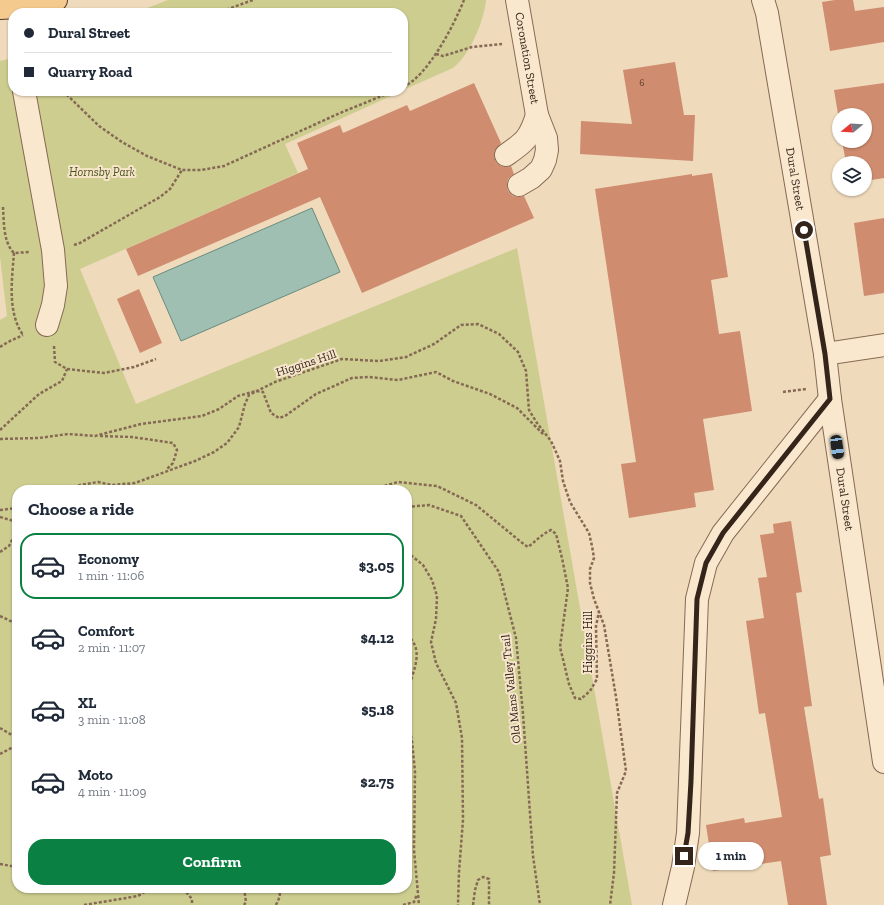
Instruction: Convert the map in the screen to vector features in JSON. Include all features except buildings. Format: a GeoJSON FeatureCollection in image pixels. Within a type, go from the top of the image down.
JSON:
{"type":"FeatureCollection","features":[{"type":"Feature","properties":{"kind":"main road"},"geometry":{"type":"LineString","coordinates":[[31,8],[56,0]]}},
{"type":"Feature","properties":{"kind":"street","name":"Coronation Street"},"geometry":{"type":"LineString","coordinates":[[518,0],[537,116],[546,141],[547,150],[546,160],[541,169],[519,185]]}},
{"type":"Feature","properties":{"kind":"street","name":"Dural Street"},"geometry":{"type":"LineString","coordinates":[[763,0],[767,13],[825,354],[830,399],[884,762]]}},
{"type":"Feature","properties":{"kind":"street"},"geometry":{"type":"LineString","coordinates":[[25,96],[53,250],[56,286],[53,305],[47,325]]}},
{"type":"Feature","properties":{"kind":"street","name":"Coronation Street"},"geometry":{"type":"LineString","coordinates":[[506,155],[528,138],[533,130],[537,116]]}},
{"type":"Feature","properties":{"kind":"street"},"geometry":{"type":"LineString","coordinates":[[825,354],[884,345]]}},
{"type":"Feature","properties":{"kind":"street"},"geometry":{"type":"LineString","coordinates":[[674,905],[683,867],[688,833],[697,599],[706,563],[723,533],[830,399]]}},
{"type":"Feature","properties":{"kind":"path"},"geometry":{"type":"LineString","coordinates":[[231,8],[253,0]]}},
{"type":"Feature","properties":{"kind":"path"},"geometry":{"type":"LineString","coordinates":[[408,84],[415,79],[436,54],[452,27],[464,0]]}},
{"type":"Feature","properties":{"kind":"path"},"geometry":{"type":"LineString","coordinates":[[436,54],[442,56],[468,48],[501,45]]}},
{"type":"Feature","properties":{"kind":"path"},"geometry":{"type":"LineString","coordinates":[[68,96],[99,126],[122,142],[147,156],[182,170],[201,170],[224,166],[340,113],[382,96]]}},
{"type":"Feature","properties":{"kind":"path"},"geometry":{"type":"LineString","coordinates":[[3,207],[6,238],[9,248],[14,253],[53,250],[80,243],[160,197],[170,189],[182,170]]}},
{"type":"Feature","properties":{"kind":"path"},"geometry":{"type":"LineString","coordinates":[[14,253],[12,287],[13,308],[18,328],[23,335]]}},
{"type":"Feature","properties":{"kind":"path","name":"Higgins Hill"},"geometry":{"type":"LineString","coordinates":[[80,485],[98,482],[112,485],[135,483],[195,461],[214,452],[227,443],[239,427],[244,404],[249,395],[275,382],[342,359],[379,361],[406,357],[434,344],[461,325],[478,324],[499,334],[518,352],[526,371],[529,410],[551,441],[560,461],[563,481],[570,502],[589,533],[594,558],[590,568],[590,583],[599,612],[596,626],[597,679],[590,692],[581,699],[575,698],[569,684],[560,647],[568,588],[556,534],[551,530],[543,534],[528,547],[476,505],[437,486],[398,482],[388,485]]}},
{"type":"Feature","properties":{"kind":"path"},"geometry":{"type":"LineString","coordinates":[[47,325],[54,346],[55,362],[67,369],[104,373],[134,367],[156,358]]}},
{"type":"Feature","properties":{"kind":"path"},"geometry":{"type":"LineString","coordinates":[[0,430],[39,394],[62,381],[67,369]]}},
{"type":"Feature","properties":{"kind":"path"},"geometry":{"type":"LineString","coordinates":[[256,391],[263,392],[271,413],[279,418],[285,416],[316,394],[352,378],[369,377],[398,380],[436,372],[453,381],[490,394],[517,408],[551,441]]}},
{"type":"Feature","properties":{"kind":"path"},"geometry":{"type":"LineString","coordinates":[[783,392],[809,388]]}},
{"type":"Feature","properties":{"kind":"path","name":"Higgins Hill"},"geometry":{"type":"LineString","coordinates":[[0,439],[39,438],[68,434],[95,436],[141,424],[202,416],[219,409],[238,396],[256,391]]}},
{"type":"Feature","properties":{"kind":"path"},"geometry":{"type":"LineString","coordinates":[[95,436],[132,437],[173,443],[177,450],[172,463],[165,472]]}},
{"type":"Feature","properties":{"kind":"path","name":"Old Mans Valley Trail"},"geometry":{"type":"LineString","coordinates":[[412,507],[429,505],[461,516],[499,572],[516,638],[533,856],[540,905]]}},
{"type":"Feature","properties":{"kind":"path"},"geometry":{"type":"LineString","coordinates":[[0,510],[12,509]]}},
{"type":"Feature","properties":{"kind":"path"},"geometry":{"type":"LineString","coordinates":[[0,518],[12,521]]}},
{"type":"Feature","properties":{"kind":"path"},"geometry":{"type":"LineString","coordinates":[[0,552],[9,546],[12,540]]}},
{"type":"Feature","properties":{"kind":"path"},"geometry":{"type":"LineString","coordinates":[[412,556],[423,565],[432,580],[437,596],[436,619],[431,642],[436,663],[456,703],[460,732],[463,820],[458,905]]}},
{"type":"Feature","properties":{"kind":"path"},"geometry":{"type":"LineString","coordinates":[[599,612],[604,625],[626,771],[617,793],[614,873],[610,905]]}},
{"type":"Feature","properties":{"kind":"path"},"geometry":{"type":"LineString","coordinates":[[0,616],[12,622]]}},
{"type":"Feature","properties":{"kind":"path"},"geometry":{"type":"LineString","coordinates":[[412,640],[415,644],[417,658],[412,677]]}},
{"type":"Feature","properties":{"kind":"path"},"geometry":{"type":"LineString","coordinates":[[0,728],[12,735]]}},
{"type":"Feature","properties":{"kind":"path"},"geometry":{"type":"LineString","coordinates":[[412,741],[415,772],[414,850],[419,905]]}},
{"type":"Feature","properties":{"kind":"path"},"geometry":{"type":"LineString","coordinates":[[0,754],[12,748]]}},
{"type":"Feature","properties":{"kind":"path"},"geometry":{"type":"LineString","coordinates":[[0,864],[12,866]]}},
{"type":"Feature","properties":{"kind":"path"},"geometry":{"type":"LineString","coordinates":[[473,905],[478,880],[483,877],[489,879],[489,905]]}},
{"type":"Feature","properties":{"kind":"path"},"geometry":{"type":"LineString","coordinates":[[403,905],[414,902],[418,892]]}},
{"type":"Feature","properties":{"kind":"path"},"geometry":{"type":"LineString","coordinates":[[84,905],[138,896],[143,893]]}},
{"type":"Feature","properties":{"kind":"path"},"geometry":{"type":"LineString","coordinates":[[187,893],[192,898],[192,905]]}},
{"type":"Feature","properties":{"kind":"path"},"geometry":{"type":"LineString","coordinates":[[244,905],[246,902],[245,893]]}},
{"type":"Feature","properties":{"kind":"path"},"geometry":{"type":"LineString","coordinates":[[276,905],[280,896],[280,893]]}},
{"type":"Feature","properties":{"kind":"green space"},"geometry":{"type":"Polygon","coordinates":[[[168,0],[486,0],[485,8],[475,37],[465,55],[459,62],[453,68],[408,88],[408,8],[147,8],[168,0]]]}},
{"type":"Feature","properties":{"kind":"green space","name":"Hornsby Park"},"geometry":{"type":"Polygon","coordinates":[[[8,59],[8,96],[391,96],[285,144],[298,173],[80,269],[136,404],[517,248],[632,905],[0,905],[0,320],[7,316],[0,257],[0,61],[8,59]]]}},
{"type":"Feature","properties":{"kind":"shaded area"},"geometry":{"type":"Polygon","coordinates":[[[312,208],[340,272],[181,341],[153,277],[312,208]]]}},
{"type":"Feature","properties":{"kind":"route"},"geometry":{"type":"LineString","coordinates":[[684,856],[688,833],[691,781],[697,599],[706,563],[723,533],[830,399],[825,354],[804,230]]}}]}
